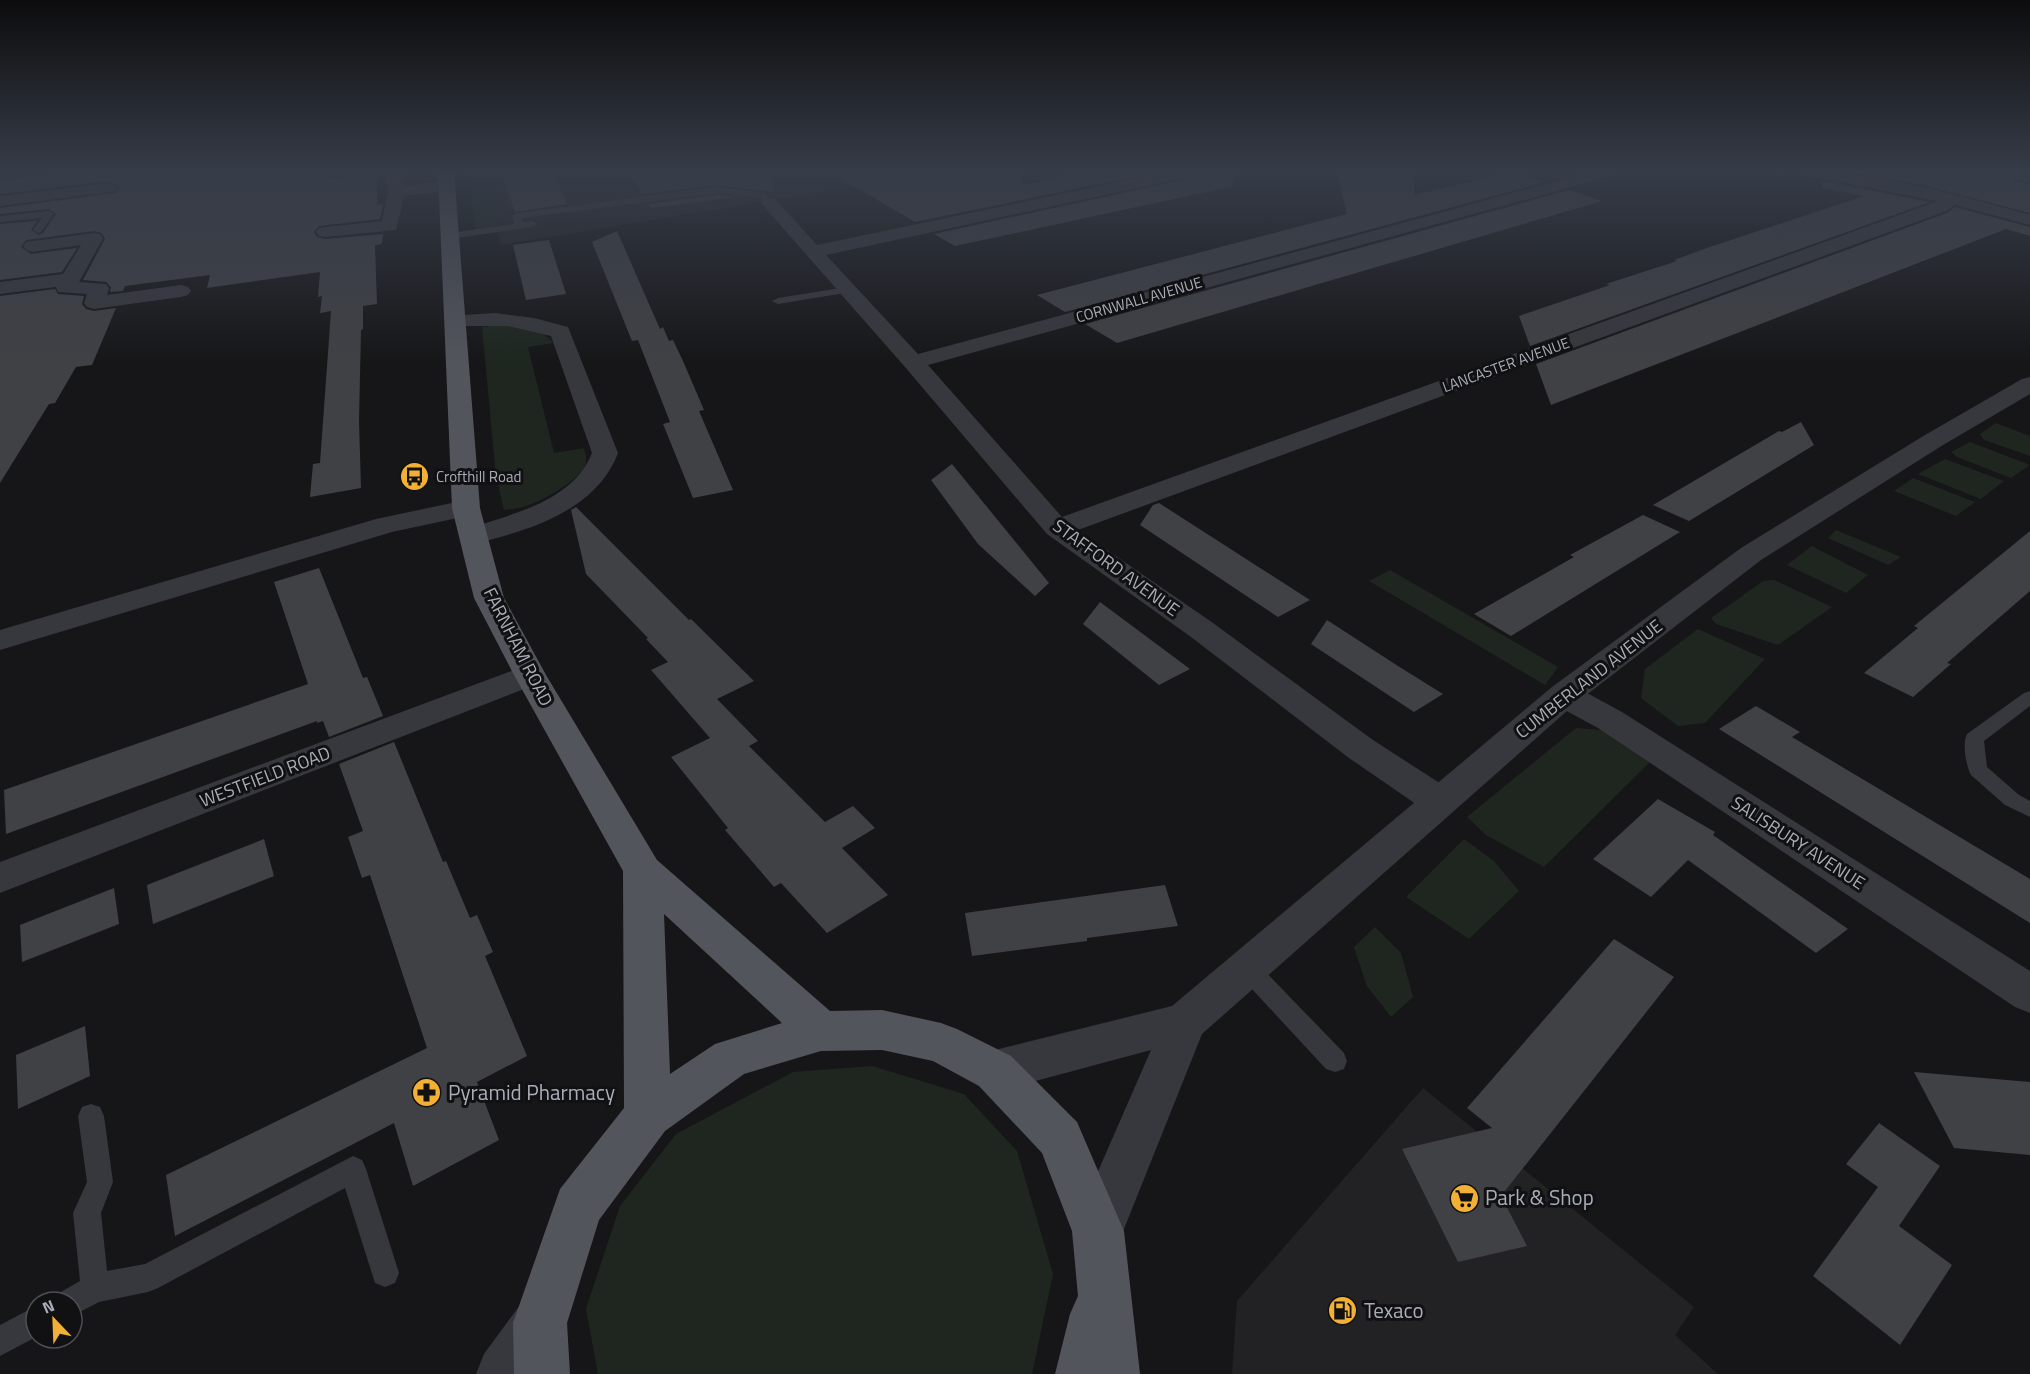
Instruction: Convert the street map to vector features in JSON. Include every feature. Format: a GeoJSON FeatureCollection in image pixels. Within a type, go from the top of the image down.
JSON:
{"type":"FeatureCollection","features":[{"type":"Feature","properties":{"kind":"main road","name":"FARNHAM ROAD"},"geometry":{"type":"LineString","coordinates":[[450,236],[466,508],[489,598],[530,675],[643,871],[821,1031]]}},
{"type":"Feature","properties":{"kind":"main road","name":"FARNHAM ROAD"},"geometry":{"type":"LineString","coordinates":[[643,871],[648,1115]]}},
{"type":"Feature","properties":{"kind":"main road"},"geometry":{"type":"LineString","coordinates":[[541,1349],[578,1207],[648,1115],[731,1058],[821,1031],[882,1030],[941,1043],[995,1071],[1060,1138],[1098,1231],[1112,1374]]}},
{"type":"Feature","properties":{"kind":"main road"},"geometry":{"type":"LineString","coordinates":[[1083,1374],[1103,1292]]}},
{"type":"Feature","properties":{"kind":"street","name":"STAFFORD AVENUE"},"geometry":{"type":"LineString","coordinates":[[798,236],[1057,528],[1202,630],[1361,749],[1439,801]]}},
{"type":"Feature","properties":{"kind":"street"},"geometry":{"type":"LineString","coordinates":[[812,252],[886,236]]}},
{"type":"Feature","properties":{"kind":"street","name":"CORNWALL AVENUE"},"geometry":{"type":"LineString","coordinates":[[912,362],[968,349],[1371,236]]}},
{"type":"Feature","properties":{"kind":"street","name":"LANCASTER AVENUE"},"geometry":{"type":"LineString","coordinates":[[1057,528],[1153,491],[1859,236]]}},
{"type":"Feature","properties":{"kind":"street"},"geometry":{"type":"LineString","coordinates":[[35,238],[94,238],[65,288],[99,288],[94,303],[181,291]]}},
{"type":"Feature","properties":{"kind":"street"},"geometry":{"type":"LineString","coordinates":[[0,288],[71,279]]}},
{"type":"Feature","properties":{"kind":"street"},"geometry":{"type":"LineString","coordinates":[[455,320],[513,319],[560,332],[605,453],[604,462],[595,475],[567,498],[537,515],[473,536]]}},
{"type":"Feature","properties":{"kind":"street","name":"CUMBERLAND AVENUE"},"geometry":{"type":"LineString","coordinates":[[1098,1231],[1185,1022],[1564,695],[1751,554],[1934,440],[2030,384]]}},
{"type":"Feature","properties":{"kind":"street"},"geometry":{"type":"LineString","coordinates":[[0,640],[386,525],[466,508]]}},
{"type":"Feature","properties":{"kind":"street","name":"WESTFIELD ROAD"},"geometry":{"type":"LineString","coordinates":[[0,878],[530,675]]}},
{"type":"Feature","properties":{"kind":"street","name":"SALISBURY AVENUE"},"geometry":{"type":"LineString","coordinates":[[1564,695],[1610,720],[2030,994]]}},
{"type":"Feature","properties":{"kind":"street","name":"CUMBERLAND AVENUE"},"geometry":{"type":"LineString","coordinates":[[995,1071],[1185,1022]]}},
{"type":"Feature","properties":{"kind":"street"},"geometry":{"type":"LineString","coordinates":[[504,1374],[541,1349]]}},
{"type":"Feature","properties":{"kind":"lane"},"geometry":{"type":"LineString","coordinates":[[778,301],[847,290]]}},
{"type":"Feature","properties":{"kind":"lane"},"geometry":{"type":"LineString","coordinates":[[2030,697],[1974,739],[1978,770],[2012,800],[2030,810]]}},
{"type":"Feature","properties":{"kind":"lane"},"geometry":{"type":"LineString","coordinates":[[1247,968],[1335,1061]]}},
{"type":"Feature","properties":{"kind":"lane"},"geometry":{"type":"LineString","coordinates":[[91,1116],[100,1182],[87,1213],[95,1288]]}},
{"type":"Feature","properties":{"kind":"lane"},"geometry":{"type":"LineString","coordinates":[[84,1294],[95,1288],[148,1278],[353,1169],[385,1273]]}},
{"type":"Feature","properties":{"kind":"lane"},"geometry":{"type":"LineString","coordinates":[[0,1341],[24,1328]]}},
{"type":"Feature","properties":{"kind":"shaded area"},"geometry":{"type":"Polygon","coordinates":[[[499,236],[554,236],[500,245],[499,236]]]}},
{"type":"Feature","properties":{"kind":"shaded area"},"geometry":{"type":"Polygon","coordinates":[[[502,325],[537,331],[553,343],[528,347],[554,453],[584,448],[586,459],[578,476],[560,489],[530,505],[504,510],[496,476],[482,327],[502,325]]]}},
{"type":"Feature","properties":{"kind":"shaded area"},"geometry":{"type":"Polygon","coordinates":[[[1996,423],[2030,436],[2030,456],[1984,440],[1980,434],[1996,423]]]}},
{"type":"Feature","properties":{"kind":"shaded area"},"geometry":{"type":"Polygon","coordinates":[[[1970,442],[2030,465],[2011,478],[1957,457],[1951,452],[1970,442]]]}},
{"type":"Feature","properties":{"kind":"shaded area"},"geometry":{"type":"Polygon","coordinates":[[[1945,459],[2004,481],[1981,499],[1918,474],[1945,459]]]}},
{"type":"Feature","properties":{"kind":"shaded area"},"geometry":{"type":"Polygon","coordinates":[[[1913,478],[1975,502],[1956,516],[1894,491],[1913,478]]]}},
{"type":"Feature","properties":{"kind":"shaded area"},"geometry":{"type":"Polygon","coordinates":[[[1836,530],[1901,557],[1888,565],[1828,538],[1836,530]]]}},
{"type":"Feature","properties":{"kind":"shaded area"},"geometry":{"type":"Polygon","coordinates":[[[1812,546],[1868,575],[1846,593],[1787,565],[1812,546]]]}},
{"type":"Feature","properties":{"kind":"shaded area"},"geometry":{"type":"Polygon","coordinates":[[[1390,570],[1558,667],[1545,685],[1369,581],[1390,570]]]}},
{"type":"Feature","properties":{"kind":"shaded area"},"geometry":{"type":"Polygon","coordinates":[[[1774,580],[1832,607],[1778,645],[1716,624],[1711,618],[1763,581],[1774,580]]]}},
{"type":"Feature","properties":{"kind":"shaded area"},"geometry":{"type":"Polygon","coordinates":[[[1698,629],[1765,659],[1705,723],[1678,726],[1641,698],[1645,669],[1698,629]]]}},
{"type":"Feature","properties":{"kind":"shaded area"},"geometry":{"type":"Polygon","coordinates":[[[1576,728],[1616,731],[1653,759],[1544,867],[1486,835],[1467,817],[1576,728]]]}},
{"type":"Feature","properties":{"kind":"shaded area"},"geometry":{"type":"Polygon","coordinates":[[[1464,839],[1494,861],[1519,891],[1469,939],[1406,897],[1464,839]]]}},
{"type":"Feature","properties":{"kind":"shaded area"},"geometry":{"type":"Polygon","coordinates":[[[1375,927],[1401,953],[1413,997],[1391,1017],[1367,986],[1354,947],[1375,927]]]}},
{"type":"Feature","properties":{"kind":"shaded area"},"geometry":{"type":"Polygon","coordinates":[[[872,1066],[964,1094],[1017,1151],[1053,1274],[1032,1374],[598,1374],[586,1309],[620,1206],[676,1134],[793,1072],[872,1066]]]}},
{"type":"Feature","properties":{"kind":"shaded area"},"geometry":{"type":"Polygon","coordinates":[[[1423,1088],[1694,1307],[1675,1335],[1718,1374],[1232,1374],[1237,1301],[1423,1088]]]}},
{"type":"Feature","properties":{"kind":"building"},"geometry":{"type":"Polygon","coordinates":[[[0,236],[55,236],[26,240],[21,247],[31,254],[77,248],[62,272],[0,280],[0,236]]]}},
{"type":"Feature","properties":{"kind":"building"},"geometry":{"type":"Polygon","coordinates":[[[104,236],[316,236],[325,239],[383,236],[382,244],[375,245],[377,304],[363,306],[359,421],[361,488],[310,497],[313,464],[320,463],[331,311],[320,313],[322,296],[318,297],[320,272],[207,288],[210,275],[125,286],[123,291],[110,292],[111,287],[106,282],[83,280],[105,239],[104,236]]]}},
{"type":"Feature","properties":{"kind":"building"},"geometry":{"type":"Polygon","coordinates":[[[605,236],[619,236],[660,329],[663,327],[669,341],[673,340],[683,361],[704,410],[699,411],[733,490],[693,498],[663,424],[670,422],[638,340],[632,341],[592,242],[605,236]]]}},
{"type":"Feature","properties":{"kind":"building"},"geometry":{"type":"Polygon","coordinates":[[[938,236],[1001,236],[955,246],[938,236]]]}},
{"type":"Feature","properties":{"kind":"building"},"geometry":{"type":"Polygon","coordinates":[[[1262,236],[1345,236],[1065,312],[1037,295],[1262,236]]]}},
{"type":"Feature","properties":{"kind":"building"},"geometry":{"type":"Polygon","coordinates":[[[1402,236],[1482,236],[1117,343],[1085,324],[1402,236]]]}},
{"type":"Feature","properties":{"kind":"building"},"geometry":{"type":"Polygon","coordinates":[[[1743,236],[1835,236],[1530,346],[1519,316],[1677,261],[1674,260],[1743,236]]]}},
{"type":"Feature","properties":{"kind":"building"},"geometry":{"type":"Polygon","coordinates":[[[1884,236],[1988,236],[1551,405],[1536,364],[1884,236]]]}},
{"type":"Feature","properties":{"kind":"building"},"geometry":{"type":"Polygon","coordinates":[[[549,240],[566,294],[526,300],[513,245],[549,240]]]}},
{"type":"Feature","properties":{"kind":"building"},"geometry":{"type":"Polygon","coordinates":[[[55,289],[58,294],[84,296],[82,304],[86,309],[94,311],[116,308],[92,365],[76,367],[55,403],[49,404],[0,483],[0,296],[55,289]]]}},
{"type":"Feature","properties":{"kind":"building"},"geometry":{"type":"Polygon","coordinates":[[[1801,422],[1814,445],[1689,521],[1653,505],[1779,431],[1782,432],[1801,422]]]}},
{"type":"Feature","properties":{"kind":"building"},"geometry":{"type":"Polygon","coordinates":[[[952,464],[1049,583],[1035,596],[978,544],[931,480],[952,464]]]}},
{"type":"Feature","properties":{"kind":"building"},"geometry":{"type":"Polygon","coordinates":[[[1159,503],[1310,600],[1278,617],[1140,525],[1153,505],[1159,503]]]}},
{"type":"Feature","properties":{"kind":"building"},"geometry":{"type":"Polygon","coordinates":[[[576,507],[689,620],[691,619],[754,681],[717,699],[758,741],[749,746],[825,822],[853,806],[875,828],[842,848],[888,895],[827,933],[781,883],[774,887],[725,830],[728,828],[671,757],[710,738],[651,670],[668,662],[586,574],[571,510],[576,507]]]}},
{"type":"Feature","properties":{"kind":"building"},"geometry":{"type":"Polygon","coordinates":[[[1643,515],[1680,532],[1511,636],[1474,614],[1574,557],[1570,555],[1643,515]]]}},
{"type":"Feature","properties":{"kind":"building"},"geometry":{"type":"Polygon","coordinates":[[[2030,531],[2030,591],[1947,663],[1951,664],[1913,697],[1864,673],[1918,628],[1914,626],[2030,531]]]}},
{"type":"Feature","properties":{"kind":"building"},"geometry":{"type":"Polygon","coordinates":[[[319,568],[363,678],[367,677],[383,716],[329,737],[323,721],[317,723],[317,721],[6,834],[4,790],[308,684],[274,582],[319,568]]]}},
{"type":"Feature","properties":{"kind":"building"},"geometry":{"type":"Polygon","coordinates":[[[1100,602],[1190,669],[1159,685],[1083,624],[1100,602]]]}},
{"type":"Feature","properties":{"kind":"building"},"geometry":{"type":"Polygon","coordinates":[[[1327,620],[1443,694],[1414,712],[1311,644],[1327,620]]]}},
{"type":"Feature","properties":{"kind":"building"},"geometry":{"type":"Polygon","coordinates":[[[1756,706],[1800,732],[1792,737],[2030,879],[2030,923],[1719,729],[1756,706]]]}},
{"type":"Feature","properties":{"kind":"building"},"geometry":{"type":"Polygon","coordinates":[[[394,742],[443,862],[446,861],[470,918],[477,915],[493,952],[485,956],[527,1056],[477,1082],[499,1140],[413,1186],[394,1123],[175,1236],[166,1175],[427,1048],[370,875],[362,878],[348,837],[363,831],[339,764],[394,742]]]}},
{"type":"Feature","properties":{"kind":"building"},"geometry":{"type":"Polygon","coordinates":[[[1658,799],[1715,832],[1713,835],[1848,929],[1816,953],[1688,860],[1651,897],[1593,859],[1658,799]]]}},
{"type":"Feature","properties":{"kind":"building"},"geometry":{"type":"Polygon","coordinates":[[[264,839],[274,876],[153,924],[147,885],[264,839]]]}},
{"type":"Feature","properties":{"kind":"building"},"geometry":{"type":"Polygon","coordinates":[[[1165,885],[1178,926],[972,956],[965,913],[1165,885]]]}},
{"type":"Feature","properties":{"kind":"building"},"geometry":{"type":"Polygon","coordinates":[[[114,888],[119,924],[22,962],[20,925],[114,888]]]}},
{"type":"Feature","properties":{"kind":"building"},"geometry":{"type":"Polygon","coordinates":[[[1614,939],[1674,977],[1501,1196],[1527,1246],[1458,1262],[1402,1149],[1492,1128],[1467,1108],[1614,939]]]}},
{"type":"Feature","properties":{"kind":"building"},"geometry":{"type":"Polygon","coordinates":[[[85,1026],[90,1076],[18,1109],[16,1055],[85,1026]]]}},
{"type":"Feature","properties":{"kind":"building"},"geometry":{"type":"Polygon","coordinates":[[[1914,1072],[2030,1082],[2030,1155],[1954,1148],[1914,1072]]]}},
{"type":"Feature","properties":{"kind":"building"},"geometry":{"type":"Polygon","coordinates":[[[1879,1123],[1940,1166],[1899,1226],[1952,1265],[1900,1345],[1813,1276],[1878,1187],[1846,1164],[1879,1123]]]}},
{"type":"Feature","properties":{"kind":"place","name":"Crofthill Road"},"geometry":{"type":"Point","coordinates":[415,477]}},
{"type":"Feature","properties":{"kind":"place","name":"Pyramid Pharmacy"},"geometry":{"type":"Point","coordinates":[427,1093]}},
{"type":"Feature","properties":{"kind":"place","name":"Park & Shop"},"geometry":{"type":"Point","coordinates":[1464,1198]}},
{"type":"Feature","properties":{"kind":"place","name":"Texaco"},"geometry":{"type":"Point","coordinates":[1343,1311]}}]}
